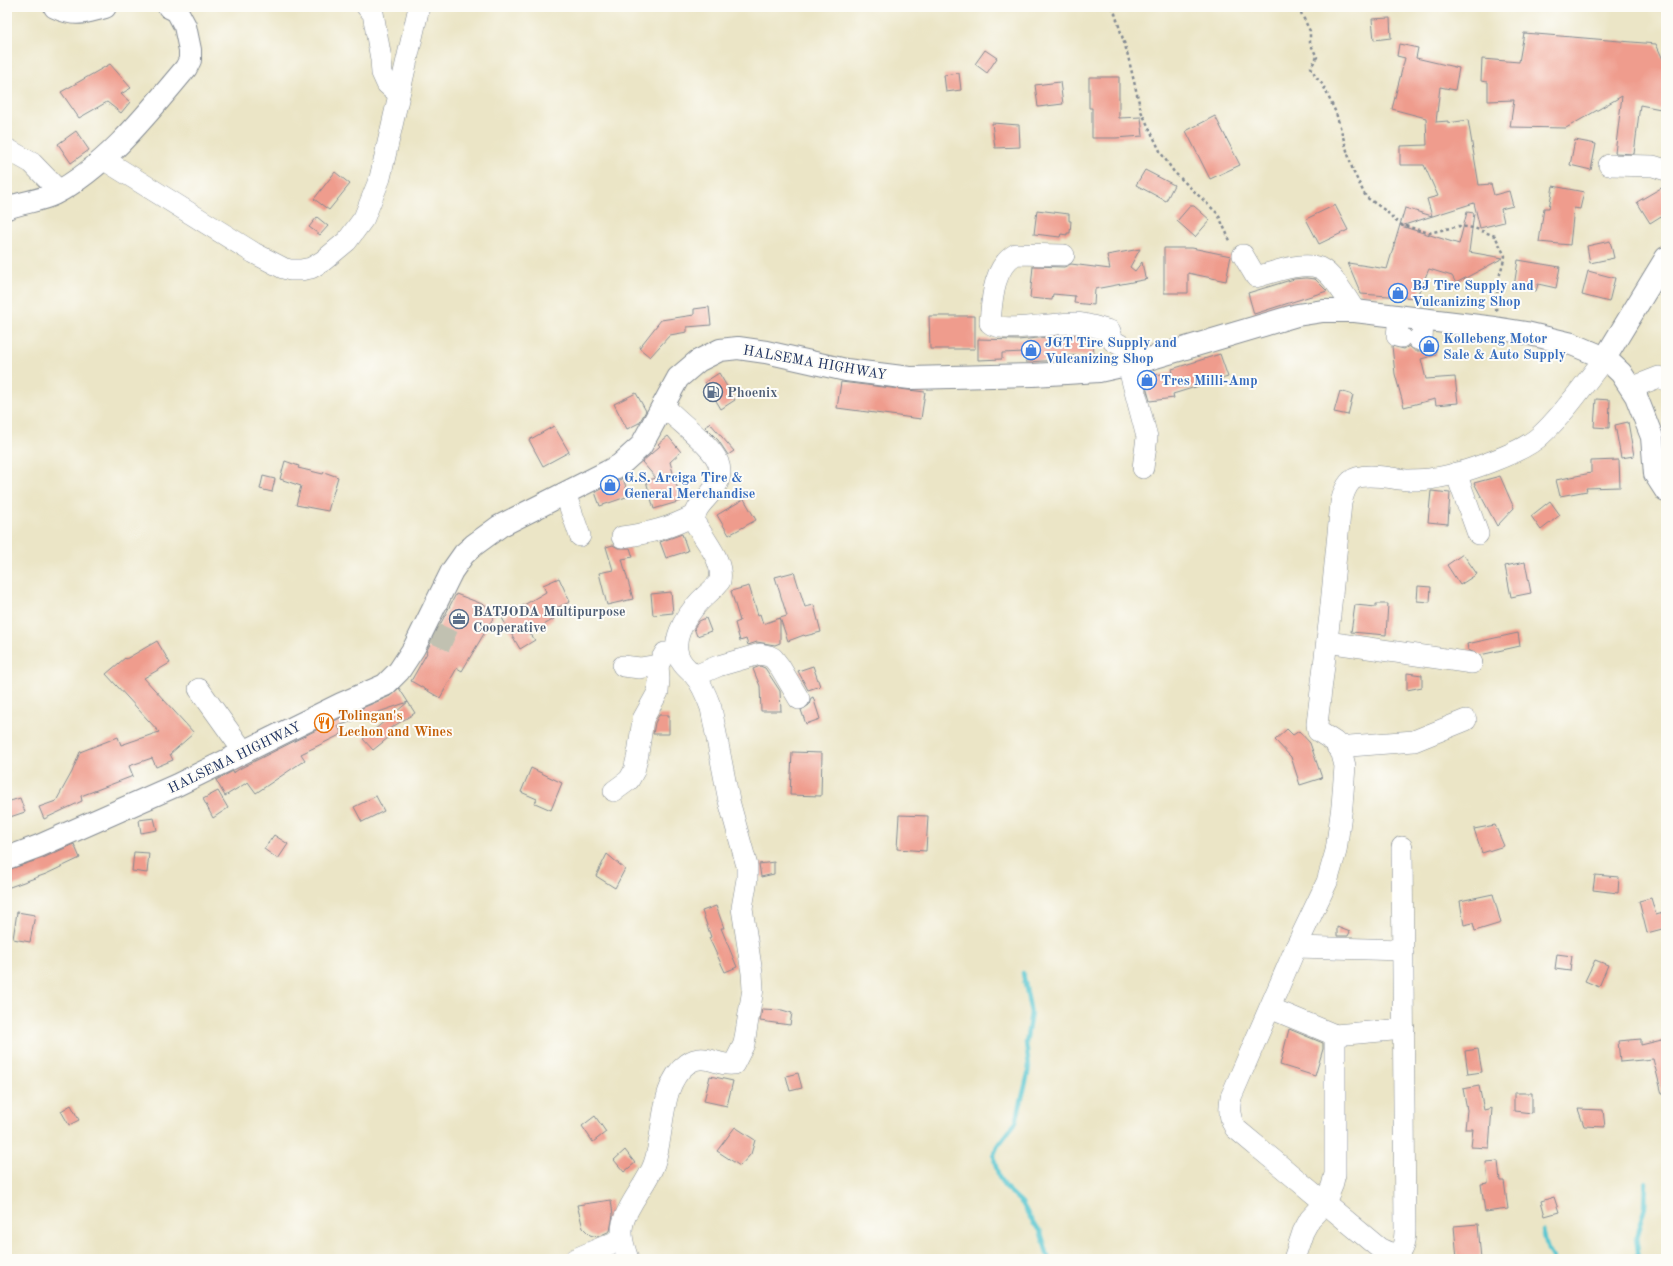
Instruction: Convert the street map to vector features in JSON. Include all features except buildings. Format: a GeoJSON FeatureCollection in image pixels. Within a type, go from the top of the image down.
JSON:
{"type":"FeatureCollection","features":[{"type":"Feature","properties":{"kind":"main road"},"geometry":{"type":"LineString","coordinates":[[55,7],[64,11],[78,14],[105,7]]}},
{"type":"Feature","properties":{"kind":"main road"},"geometry":{"type":"LineString","coordinates":[[7,208],[52,195],[77,180],[103,159],[124,138],[181,74],[190,60],[186,26],[177,11],[169,7]]}},
{"type":"Feature","properties":{"kind":"main road"},"geometry":{"type":"LineString","coordinates":[[1605,358],[1666,258]]}},
{"type":"Feature","properties":{"kind":"main road","name":"HALSEMA HIGHWAY"},"geometry":{"type":"LineString","coordinates":[[7,858],[39,846],[177,785],[341,704],[385,685],[394,677],[406,662],[429,630],[452,571],[464,554],[500,526],[620,465],[641,446],[678,378],[686,370],[706,356],[720,350],[738,348],[766,352],[846,370],[910,378],[1033,375],[1098,371],[1138,362],[1298,316],[1323,311],[1355,311],[1410,328],[1495,328],[1526,333],[1572,344],[1605,358],[1621,373],[1636,396],[1652,437],[1655,474],[1666,491]]}},
{"type":"Feature","properties":{"kind":"street"},"geometry":{"type":"LineString","coordinates":[[367,7],[373,13],[382,73],[387,84],[399,94]]}},
{"type":"Feature","properties":{"kind":"street"},"geometry":{"type":"LineString","coordinates":[[103,159],[254,253],[290,270],[311,268],[323,261],[347,241],[364,218],[380,178],[418,7]]}},
{"type":"Feature","properties":{"kind":"street"},"geometry":{"type":"LineString","coordinates":[[7,149],[32,163],[59,191]]}},
{"type":"Feature","properties":{"kind":"street"},"geometry":{"type":"LineString","coordinates":[[1609,165],[1653,166],[1666,170]]}},
{"type":"Feature","properties":{"kind":"street"},"geometry":{"type":"LineString","coordinates":[[1238,250],[1256,276],[1304,266],[1321,268],[1335,282],[1355,311]]}},
{"type":"Feature","properties":{"kind":"street"},"geometry":{"type":"LineString","coordinates":[[1064,255],[1016,254],[1010,257],[999,272],[996,281],[990,323],[993,326],[1002,328],[1077,323],[1110,331],[1113,341],[1138,362],[1147,437],[1143,468]]}},
{"type":"Feature","properties":{"kind":"street"},"geometry":{"type":"LineString","coordinates":[[1402,847],[1405,1230],[1403,1248],[1400,1252],[1395,1254],[1388,1253],[1379,1248],[1235,1128],[1230,1119],[1229,1109],[1231,1096],[1296,947],[1327,882],[1336,851],[1342,806],[1345,766],[1342,754],[1335,742],[1318,731],[1317,724],[1341,503],[1346,488],[1352,480],[1361,477],[1410,480],[1434,478],[1456,473],[1521,449],[1540,436],[1551,425],[1605,358]]}},
{"type":"Feature","properties":{"kind":"street"},"geometry":{"type":"LineString","coordinates":[[1631,388],[1660,377],[1666,380]]}},
{"type":"Feature","properties":{"kind":"street"},"geometry":{"type":"LineString","coordinates":[[622,537],[660,530],[678,524],[695,514],[718,483],[720,468],[717,459],[705,445],[663,405]]}},
{"type":"Feature","properties":{"kind":"street"},"geometry":{"type":"LineString","coordinates":[[1456,473],[1478,534]]}},
{"type":"Feature","properties":{"kind":"street"},"geometry":{"type":"LineString","coordinates":[[565,493],[580,536]]}},
{"type":"Feature","properties":{"kind":"street"},"geometry":{"type":"LineString","coordinates":[[628,1259],[622,1238],[622,1225],[655,1162],[668,1097],[674,1081],[679,1072],[688,1064],[698,1059],[708,1058],[727,1065],[734,1064],[744,1044],[753,989],[742,908],[747,879],[747,866],[729,801],[711,708],[707,696],[695,676],[683,664],[677,654],[676,649],[677,638],[685,621],[700,601],[720,581],[721,574],[715,555],[695,522],[695,514]]}},
{"type":"Feature","properties":{"kind":"street"},"geometry":{"type":"LineString","coordinates":[[1327,642],[1472,663]]}},
{"type":"Feature","properties":{"kind":"street"},"geometry":{"type":"LineString","coordinates":[[614,791],[629,780],[634,771],[643,719],[658,692],[658,665],[664,654],[668,651],[676,649]]}},
{"type":"Feature","properties":{"kind":"street"},"geometry":{"type":"LineString","coordinates":[[695,676],[718,666],[760,654],[773,658],[799,699]]}},
{"type":"Feature","properties":{"kind":"street"},"geometry":{"type":"LineString","coordinates":[[623,666],[640,668],[658,665]]}},
{"type":"Feature","properties":{"kind":"street"},"geometry":{"type":"LineString","coordinates":[[199,689],[244,752]]}},
{"type":"Feature","properties":{"kind":"street"},"geometry":{"type":"LineString","coordinates":[[1337,747],[1414,741],[1466,720]]}},
{"type":"Feature","properties":{"kind":"street"},"geometry":{"type":"LineString","coordinates":[[1296,947],[1403,950]]}},
{"type":"Feature","properties":{"kind":"street"},"geometry":{"type":"LineString","coordinates":[[1270,1008],[1335,1035],[1404,1029]]}},
{"type":"Feature","properties":{"kind":"street"},"geometry":{"type":"LineString","coordinates":[[1294,1259],[1303,1232],[1310,1219],[1325,1203],[1335,1174],[1335,1035]]}},
{"type":"Feature","properties":{"kind":"street"},"geometry":{"type":"LineString","coordinates":[[575,1259],[622,1238]]}},
{"type":"Feature","properties":{"kind":"path"},"geometry":{"type":"LineString","coordinates":[[1113,7],[1128,52],[1141,111],[1161,153],[1174,172],[1218,214],[1238,250]]}},
{"type":"Feature","properties":{"kind":"path"},"geometry":{"type":"LineString","coordinates":[[1298,7],[1310,31],[1310,43],[1317,57],[1311,67],[1316,77],[1323,85],[1336,113],[1353,171],[1366,197],[1386,211],[1399,224],[1429,233],[1459,226],[1474,228],[1495,236],[1505,256],[1498,281],[1495,328]]}},
{"type":"Feature","properties":{"kind":"waterway"},"geometry":{"type":"LineString","coordinates":[[1023,973],[1031,1013],[1026,1043],[1029,1067],[1028,1074],[1016,1122],[997,1147],[994,1154],[999,1177],[1004,1186],[1022,1203],[1033,1223],[1040,1230],[1049,1259]]}},
{"type":"Feature","properties":{"kind":"waterway"},"geometry":{"type":"LineString","coordinates":[[1639,1259],[1636,1237],[1645,1206],[1646,1182]]}},
{"type":"Feature","properties":{"kind":"waterway"},"geometry":{"type":"LineString","coordinates":[[1543,1231],[1548,1250],[1553,1259]]}},
{"type":"Feature","properties":{"kind":"waterway"},"geometry":{"type":"LineString","coordinates":[[1625,1259],[1638,1256]]}},
{"type":"Feature","properties":{"kind":"tunnel"},"geometry":{"type":"LineString","coordinates":[[434,633],[454,642]]}},
{"type":"Feature","properties":{"kind":"place","name":"BJ Tire Supply and Vulcanizing Shop"},"geometry":{"type":"Point","coordinates":[1398,293]}},
{"type":"Feature","properties":{"kind":"place","name":"Kollebeng Motor Sale & Auto Supply"},"geometry":{"type":"Point","coordinates":[1429,346]}},
{"type":"Feature","properties":{"kind":"place","name":"JGT Tire Supply and Vulcanizing Shop"},"geometry":{"type":"Point","coordinates":[1031,350]}},
{"type":"Feature","properties":{"kind":"place","name":"Tres Milli-Amp"},"geometry":{"type":"Point","coordinates":[1147,380]}},
{"type":"Feature","properties":{"kind":"place","name":"Phoenix"},"geometry":{"type":"Point","coordinates":[713,392]}},
{"type":"Feature","properties":{"kind":"place","name":"G.S. Arciga Tire & General Merchandise"},"geometry":{"type":"Point","coordinates":[610,485]}},
{"type":"Feature","properties":{"kind":"place","name":"BATJODA Multipurpose Cooperative"},"geometry":{"type":"Point","coordinates":[459,619]}},
{"type":"Feature","properties":{"kind":"place","name":"Tolingan's Lechon and Wines"},"geometry":{"type":"Point","coordinates":[324,723]}}]}
